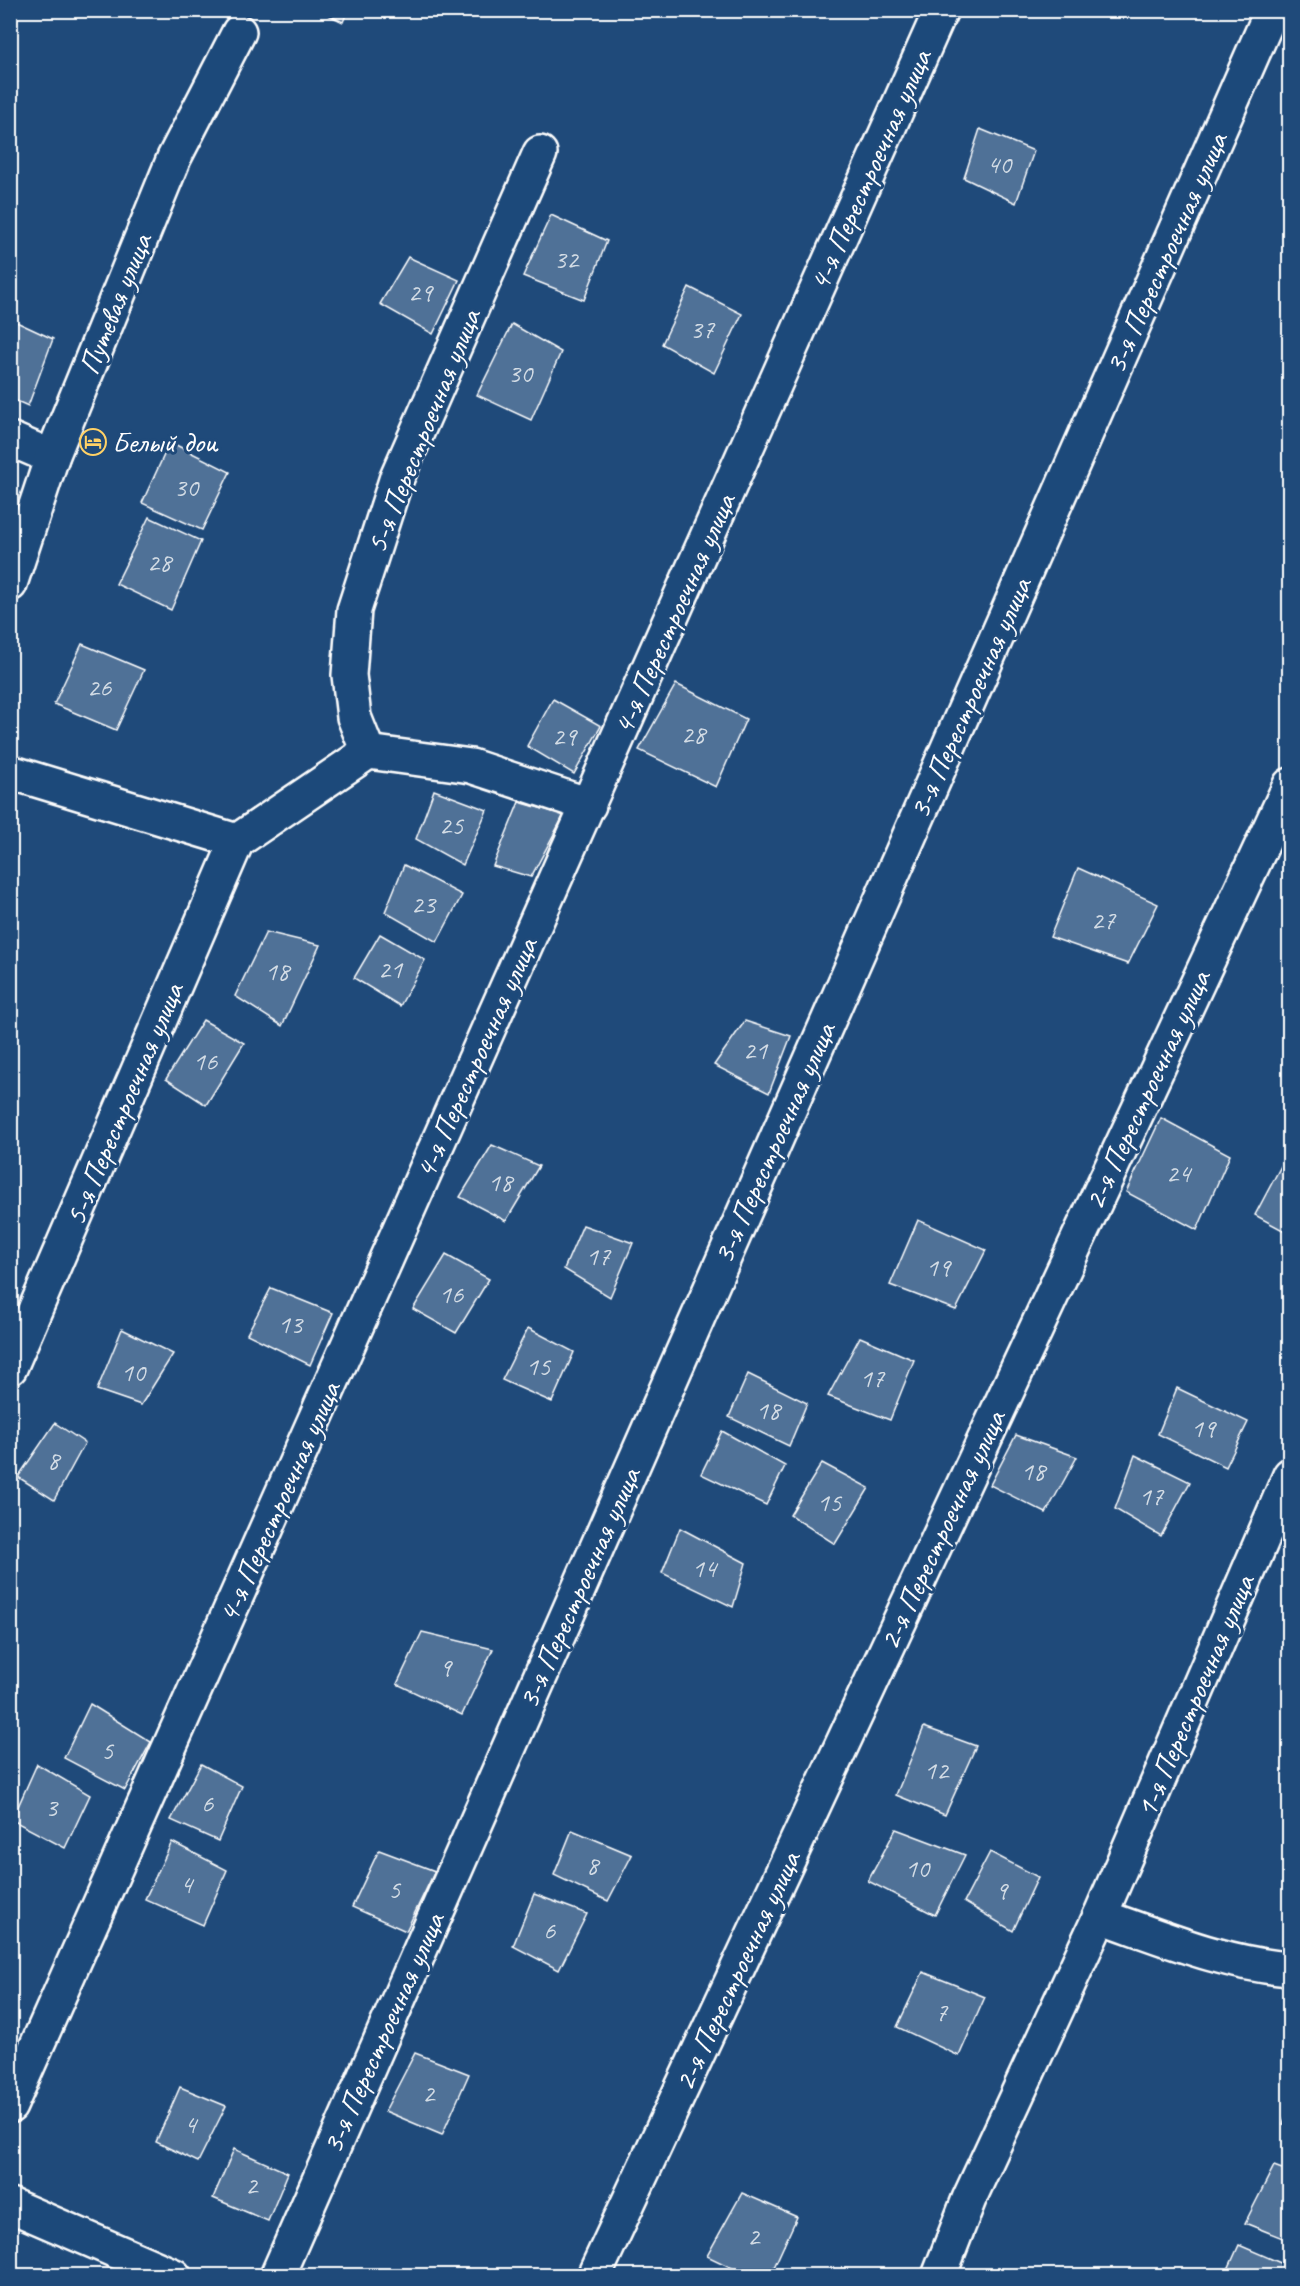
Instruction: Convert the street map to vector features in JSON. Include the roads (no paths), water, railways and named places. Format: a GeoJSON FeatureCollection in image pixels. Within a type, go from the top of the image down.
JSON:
{"type":"FeatureCollection","features":[{"type":"Feature","properties":{"kind":"street","name":"4-я Перестроечная улица"},"geometry":{"type":"LineString","coordinates":[[10,2106],[941,10]]}},
{"type":"Feature","properties":{"kind":"street","name":"3-я Перестроечная улица"},"geometry":{"type":"LineString","coordinates":[[276,2276],[1272,10]]}},
{"type":"Feature","properties":{"kind":"street","name":"Путевая улица"},"geometry":{"type":"LineString","coordinates":[[10,584],[52,457],[174,158],[239,32]]}},
{"type":"Feature","properties":{"kind":"street","name":"5-я Перестроечная улица"},"geometry":{"type":"LineString","coordinates":[[368,752],[354,717],[349,675],[354,610],[396,480],[540,153]]}},
{"type":"Feature","properties":{"kind":"street"},"geometry":{"type":"LineString","coordinates":[[10,438],[52,457]]}},
{"type":"Feature","properties":{"kind":"street"},"geometry":{"type":"LineString","coordinates":[[10,772],[237,841],[368,752],[471,766],[589,806]]}},
{"type":"Feature","properties":{"kind":"street","name":"2-я Перестроечная улица"},"geometry":{"type":"LineString","coordinates":[[594,2276],[1290,785]]}},
{"type":"Feature","properties":{"kind":"street","name":"5-я Перестроечная улица"},"geometry":{"type":"LineString","coordinates":[[10,1368],[237,841]]}},
{"type":"Feature","properties":{"kind":"street","name":"1-я Перестроечная улица"},"geometry":{"type":"LineString","coordinates":[[939,2276],[969,2199],[1100,1916],[1290,1475]]}},
{"type":"Feature","properties":{"kind":"street"},"geometry":{"type":"LineString","coordinates":[[1100,1916],[1206,1952],[1259,1967],[1290,1969]]}},
{"type":"Feature","properties":{"kind":"street"},"geometry":{"type":"LineString","coordinates":[[10,2205],[174,2276]]}},
{"type":"Feature","properties":{"kind":"place","name":"Белый дои"},"geometry":{"type":"Point","coordinates":[93,442]}}]}
